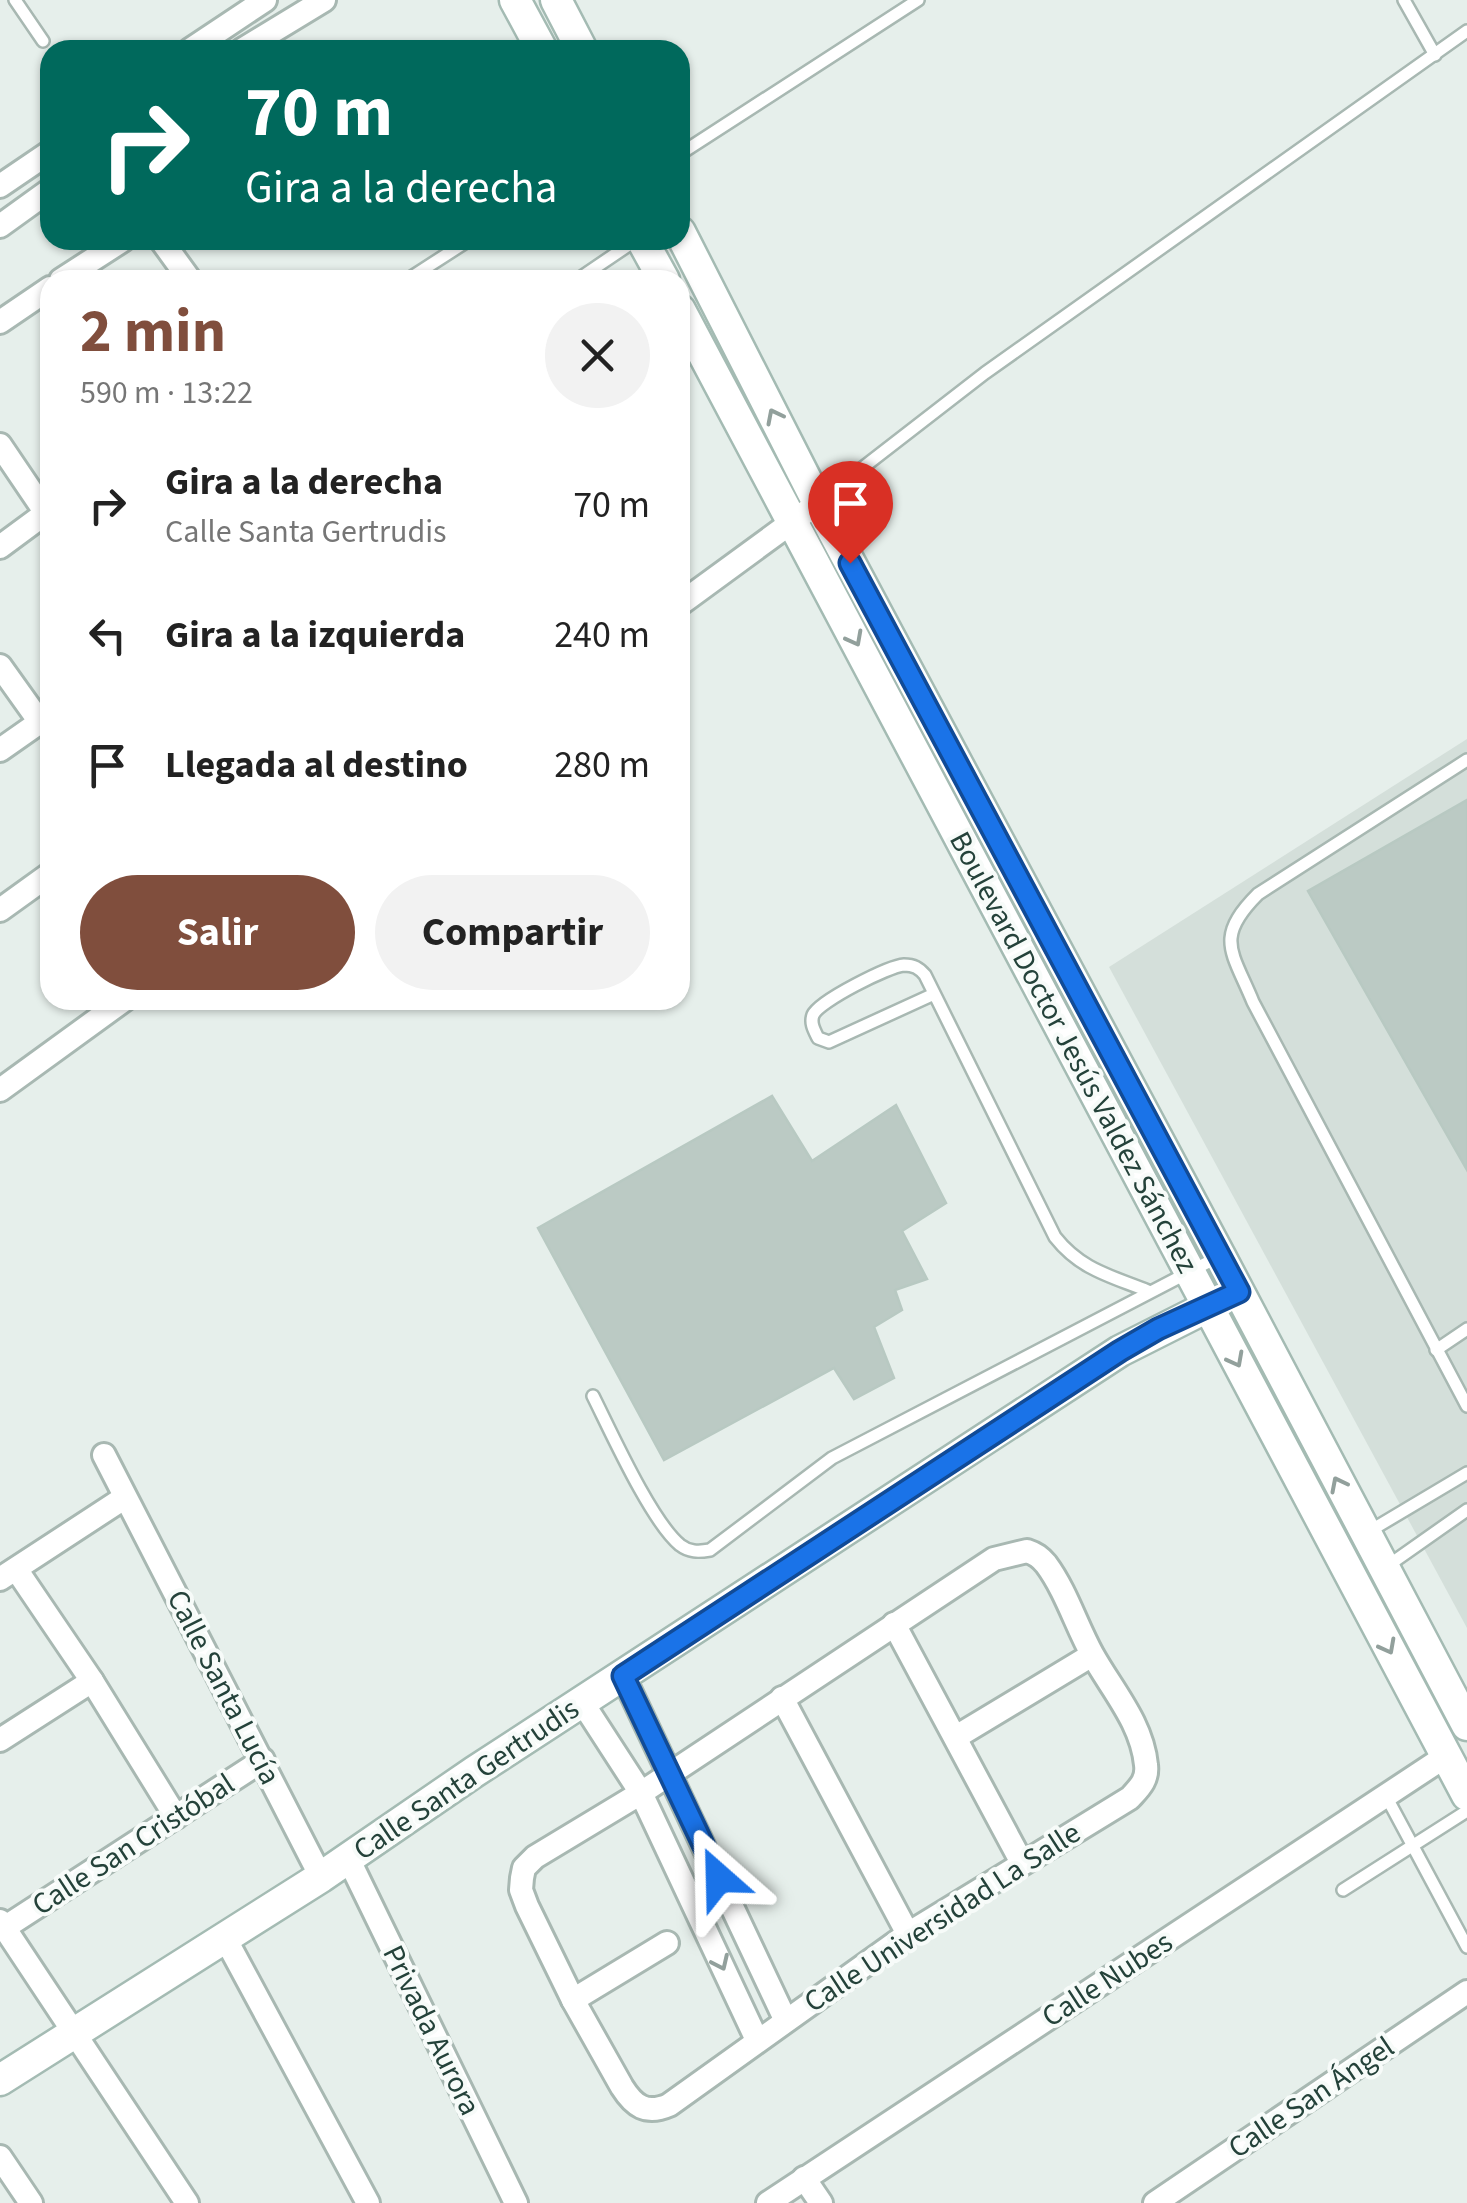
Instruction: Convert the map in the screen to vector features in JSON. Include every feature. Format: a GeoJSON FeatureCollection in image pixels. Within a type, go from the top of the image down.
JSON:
{"type":"FeatureCollection","features":[{"type":"Feature","properties":{"kind":"main road"},"geometry":{"type":"LineString","coordinates":[[556,0],[576,40]]}},
{"type":"Feature","properties":{"kind":"main road"},"geometry":{"type":"LineString","coordinates":[[521,2],[574,40]]}},
{"type":"Feature","properties":{"kind":"main road"},"geometry":{"type":"LineString","coordinates":[[521,2],[538,40]]}},
{"type":"Feature","properties":{"kind":"main road","name":"Boulevard Doctor Jesús Valdez Sánchez"},"geometry":{"type":"LineString","coordinates":[[689,250],[818,503],[1467,1725]]}},
{"type":"Feature","properties":{"kind":"main road","name":"Boulevard Doctor Jesús Valdez Sánchez"},"geometry":{"type":"LineString","coordinates":[[690,329],[1467,1795]]}},
{"type":"Feature","properties":{"kind":"main road","name":"Calle Santa Gertrudis"},"geometry":{"type":"LineString","coordinates":[[0,2080],[321,1877],[1107,1359],[1239,1292]]}},
{"type":"Feature","properties":{"kind":"street"},"geometry":{"type":"LineString","coordinates":[[205,40],[265,0]]}},
{"type":"Feature","properties":{"kind":"street"},"geometry":{"type":"LineString","coordinates":[[258,40],[324,0]]}},
{"type":"Feature","properties":{"kind":"street"},"geometry":{"type":"LineString","coordinates":[[0,186],[40,159]]}},
{"type":"Feature","properties":{"kind":"street"},"geometry":{"type":"LineString","coordinates":[[0,226],[40,197]]}},
{"type":"Feature","properties":{"kind":"street"},"geometry":{"type":"LineString","coordinates":[[77,270],[106,250]]}},
{"type":"Feature","properties":{"kind":"street"},"geometry":{"type":"LineString","coordinates":[[0,322],[40,296]]}},
{"type":"Feature","properties":{"kind":"street"},"geometry":{"type":"LineString","coordinates":[[0,445],[40,504]]}},
{"type":"Feature","properties":{"kind":"street"},"geometry":{"type":"LineString","coordinates":[[690,597],[818,503]]}},
{"type":"Feature","properties":{"kind":"street"},"geometry":{"type":"LineString","coordinates":[[0,547],[40,521]]}},
{"type":"Feature","properties":{"kind":"street"},"geometry":{"type":"LineString","coordinates":[[0,666],[40,713]]}},
{"type":"Feature","properties":{"kind":"street"},"geometry":{"type":"LineString","coordinates":[[0,750],[40,722]]}},
{"type":"Feature","properties":{"kind":"street"},"geometry":{"type":"LineString","coordinates":[[0,910],[40,881]]}},
{"type":"Feature","properties":{"kind":"street"},"geometry":{"type":"LineString","coordinates":[[0,1090],[110,1010]]}},
{"type":"Feature","properties":{"kind":"street","name":"Calle Santa Lucía"},"geometry":{"type":"LineString","coordinates":[[104,1455],[321,1877]]}},
{"type":"Feature","properties":{"kind":"street"},"geometry":{"type":"LineString","coordinates":[[124,1498],[8,1574],[92,1680],[176,1817]]}},
{"type":"Feature","properties":{"kind":"street"},"geometry":{"type":"LineString","coordinates":[[667,1943],[574,2000],[521,1890],[524,1868],[535,1857],[641,1792],[994,1559],[1028,1552],[1048,1568],[1092,1654],[956,1738]]}},
{"type":"Feature","properties":{"kind":"street"},"geometry":{"type":"LineString","coordinates":[[894,1624],[1022,1861]]}},
{"type":"Feature","properties":{"kind":"street","name":"Calle Universidad La Salle"},"geometry":{"type":"LineString","coordinates":[[574,2000],[622,2087],[640,2108],[660,2109],[698,2086],[785,2019],[908,1934],[1130,1798],[1143,1784],[1147,1770],[1144,1748],[1129,1713],[1092,1654]]}},
{"type":"Feature","properties":{"kind":"street"},"geometry":{"type":"LineString","coordinates":[[623,1676],[785,2019]]}},
{"type":"Feature","properties":{"kind":"street"},"geometry":{"type":"LineString","coordinates":[[0,1740],[92,1680]]}},
{"type":"Feature","properties":{"kind":"street"},"geometry":{"type":"LineString","coordinates":[[782,1698],[908,1934]]}},
{"type":"Feature","properties":{"kind":"street"},"geometry":{"type":"LineString","coordinates":[[582,1702],[641,1792],[756,2040]]}},
{"type":"Feature","properties":{"kind":"street","name":"Calle Nubes"},"geometry":{"type":"LineString","coordinates":[[768,2203],[1446,1756]]}},
{"type":"Feature","properties":{"kind":"street","name":"Calle San Cristóbal"},"geometry":{"type":"LineString","coordinates":[[2,1925],[263,1760]]}},
{"type":"Feature","properties":{"kind":"street","name":"Privada Aurora"},"geometry":{"type":"LineString","coordinates":[[348,1858],[516,2203]]}},
{"type":"Feature","properties":{"kind":"street"},"geometry":{"type":"LineString","coordinates":[[2,1925],[187,2203]]}},
{"type":"Feature","properties":{"kind":"street"},"geometry":{"type":"LineString","coordinates":[[225,1938],[368,2203]]}},
{"type":"Feature","properties":{"kind":"street","name":"Calle San Ángel"},"geometry":{"type":"LineString","coordinates":[[1156,2203],[1467,1992]]}},
{"type":"Feature","properties":{"kind":"street"},"geometry":{"type":"LineString","coordinates":[[0,2157],[30,2203]]}},
{"type":"Feature","properties":{"kind":"street"},"geometry":{"type":"LineString","coordinates":[[804,2178],[821,2203]]}},
{"type":"Feature","properties":{"kind":"lane"},"geometry":{"type":"LineString","coordinates":[[15,0],[42,40]]}},
{"type":"Feature","properties":{"kind":"lane"},"geometry":{"type":"LineString","coordinates":[[690,148],[918,0]]}},
{"type":"Feature","properties":{"kind":"lane"},"geometry":{"type":"LineString","coordinates":[[1404,0],[1435,55]]}},
{"type":"Feature","properties":{"kind":"lane"},"geometry":{"type":"LineString","coordinates":[[818,503],[985,373],[1467,31]]}},
{"type":"Feature","properties":{"kind":"lane"},"geometry":{"type":"LineString","coordinates":[[422,270],[453,250]]}},
{"type":"Feature","properties":{"kind":"lane"},"geometry":{"type":"LineString","coordinates":[[592,270],[624,250]]}},
{"type":"Feature","properties":{"kind":"lane"},"geometry":{"type":"LineString","coordinates":[[1467,760],[1258,894],[1232,922],[1230,936],[1253,1002],[1467,1406]]}},
{"type":"Feature","properties":{"kind":"lane"},"geometry":{"type":"LineString","coordinates":[[934,994],[829,1042],[818,1038],[812,1024],[813,1015],[826,1001],[900,966],[918,967],[934,994],[1055,1237],[1070,1256],[1096,1272],[1148,1292]]}},
{"type":"Feature","properties":{"kind":"lane"},"geometry":{"type":"LineString","coordinates":[[593,1396],[628,1466],[676,1541],[692,1551],[710,1550],[832,1458],[1220,1256]]}},
{"type":"Feature","properties":{"kind":"lane"},"geometry":{"type":"LineString","coordinates":[[1436,1350],[1467,1329]]}},
{"type":"Feature","properties":{"kind":"lane"},"geometry":{"type":"LineString","coordinates":[[1364,1534],[1467,1473]]}},
{"type":"Feature","properties":{"kind":"lane"},"geometry":{"type":"LineString","coordinates":[[1383,1569],[1467,1510]]}},
{"type":"Feature","properties":{"kind":"lane"},"geometry":{"type":"LineString","coordinates":[[1386,1796],[1467,1947]]}},
{"type":"Feature","properties":{"kind":"lane"},"geometry":{"type":"LineString","coordinates":[[1343,1890],[1467,1811]]}},
{"type":"Feature","properties":{"kind":"shaded area"},"geometry":{"type":"Polygon","coordinates":[[[1467,739],[1467,1628],[1109,967],[1467,739]]]}},
{"type":"Feature","properties":{"kind":"building"},"geometry":{"type":"Polygon","coordinates":[[[1467,800],[1467,1170],[1308,891],[1467,800]]]}},
{"type":"Feature","properties":{"kind":"building"},"geometry":{"type":"Polygon","coordinates":[[[772,1096],[812,1161],[896,1105],[946,1203],[902,1231],[927,1279],[895,1290],[902,1310],[874,1327],[894,1378],[854,1399],[834,1368],[664,1460],[538,1228],[772,1096]]]}},
{"type":"Feature","properties":{"kind":"route"},"geometry":{"type":"LineString","coordinates":[[719,1878],[623,1676],[1120,1351],[1239,1292],[850,563]]}}]}
